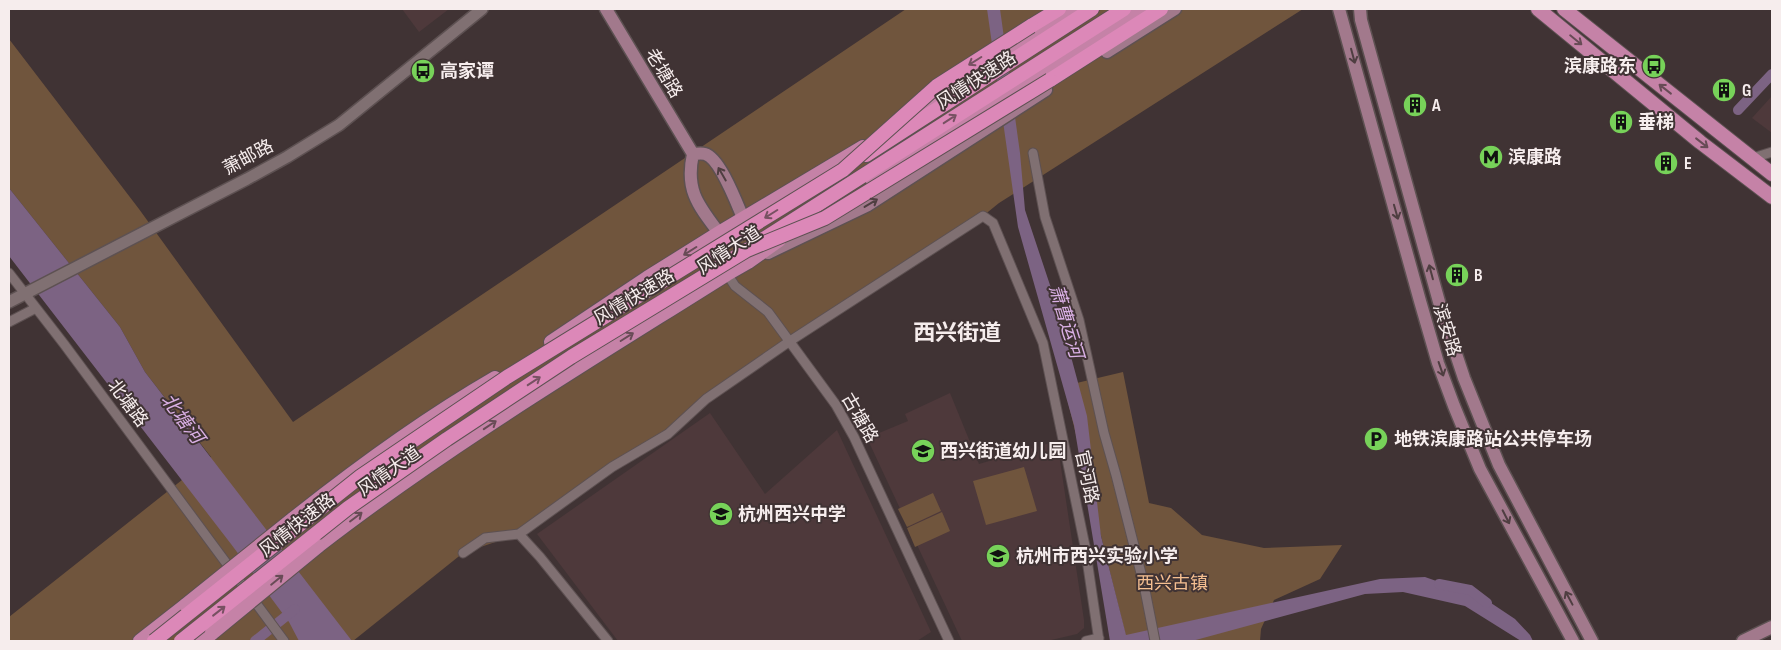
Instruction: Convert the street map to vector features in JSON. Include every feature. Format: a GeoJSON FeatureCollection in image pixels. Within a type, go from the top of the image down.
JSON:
{"type":"FeatureCollection","features":[{"type":"Feature","properties":{"kind":"highway"},"geometry":{"type":"LineString","coordinates":[[843,170],[937,86],[1031,32],[1058,9]]}},
{"type":"Feature","properties":{"kind":"highway","name":"风情快速路"},"geometry":{"type":"LineString","coordinates":[[154,641],[361,476],[437,424],[507,377],[843,170],[1092,9]]}},
{"type":"Feature","properties":{"kind":"highway","name":"风情快速路"},"geometry":{"type":"LineString","coordinates":[[181,641],[348,508],[439,444],[571,358],[748,256],[1124,9]]}},
{"type":"Feature","properties":{"kind":"highway"},"geometry":{"type":"LineString","coordinates":[[748,256],[825,218],[1050,80],[1161,9]]}},
{"type":"Feature","properties":{"kind":"main road","name":"老塘路"},"geometry":{"type":"LineString","coordinates":[[606,9],[692,154]]}},
{"type":"Feature","properties":{"kind":"main road","name":"风情大道"},"geometry":{"type":"LineString","coordinates":[[140,641],[330,490],[427,421],[527,358],[647,278],[861,148],[984,69],[1031,32],[1078,9]]}},
{"type":"Feature","properties":{"kind":"main road","name":"风情大道"},"geometry":{"type":"LineString","coordinates":[[207,637],[361,513],[502,416],[727,274],[748,256],[809,219],[838,204],[1140,9]]}},
{"type":"Feature","properties":{"kind":"main road"},"geometry":{"type":"LineString","coordinates":[[748,256],[868,205],[1175,9]]}},
{"type":"Feature","properties":{"kind":"main road","name":"滨安路"},"geometry":{"type":"LineString","coordinates":[[1339,9],[1438,363],[1480,469],[1573,641]]}},
{"type":"Feature","properties":{"kind":"main road","name":"滨安路"},"geometry":{"type":"LineString","coordinates":[[1360,9],[1361,20],[1441,309],[1464,378],[1499,465],[1592,641]]}},
{"type":"Feature","properties":{"kind":"main road"},"geometry":{"type":"LineString","coordinates":[[1538,9],[1700,142],[1772,197]]}},
{"type":"Feature","properties":{"kind":"main road"},"geometry":{"type":"LineString","coordinates":[[1564,9],[1772,174]]}},
{"type":"Feature","properties":{"kind":"main road"},"geometry":{"type":"LineString","coordinates":[[719,233],[699,206],[692,187],[689,170],[692,154],[705,154],[714,160],[729,186],[743,218]]}},
{"type":"Feature","properties":{"kind":"main road"},"geometry":{"type":"LineString","coordinates":[[1743,641],[1772,627]]}},
{"type":"Feature","properties":{"kind":"street","name":"萧邮路"},"geometry":{"type":"LineString","coordinates":[[9,302],[145,233],[287,157],[339,125],[482,9]]}},
{"type":"Feature","properties":{"kind":"street"},"geometry":{"type":"LineString","coordinates":[[1752,158],[1772,152]]}},
{"type":"Feature","properties":{"kind":"street"},"geometry":{"type":"LineString","coordinates":[[1033,153],[1045,217],[1079,320],[1104,432],[1144,585],[1155,641]]}},
{"type":"Feature","properties":{"kind":"street","name":"官河路"},"geometry":{"type":"LineString","coordinates":[[790,341],[983,216],[993,223],[1043,343],[1085,546],[1099,640]]}},
{"type":"Feature","properties":{"kind":"street","name":"古塘路"},"geometry":{"type":"LineString","coordinates":[[719,233],[716,251],[735,286],[768,312],[836,405],[854,437],[949,641]]}},
{"type":"Feature","properties":{"kind":"street","name":"北塘路"},"geometry":{"type":"LineString","coordinates":[[10,277],[25,293],[284,641]]}},
{"type":"Feature","properties":{"kind":"street"},"geometry":{"type":"LineString","coordinates":[[9,322],[36,308]]}},
{"type":"Feature","properties":{"kind":"street"},"geometry":{"type":"LineString","coordinates":[[463,553],[485,538],[518,534],[612,467],[668,434],[706,399],[790,341]]}},
{"type":"Feature","properties":{"kind":"street"},"geometry":{"type":"LineString","coordinates":[[518,534],[540,556],[608,641]]}},
{"type":"Feature","properties":{"kind":"street"},"geometry":{"type":"LineString","coordinates":[[1086,641],[1099,640]]}},
{"type":"Feature","properties":{"kind":"shaded area"},"geometry":{"type":"Polygon","coordinates":[[[402,9],[449,9],[419,32],[402,9]]]}},
{"type":"Feature","properties":{"kind":"shaded area"},"geometry":{"type":"Polygon","coordinates":[[[987,9],[1000,9],[1020,153],[1025,210],[1059,312],[1087,416],[1101,536],[1126,635],[1380,579],[1425,577],[1482,597],[1515,619],[1533,641],[1521,641],[1465,606],[1403,592],[1365,594],[1192,641],[1110,641],[1074,425],[1018,227],[987,9]]]}},
{"type":"Feature","properties":{"kind":"shaded area"},"geometry":{"type":"Polygon","coordinates":[[[1772,96],[1772,133],[1752,118],[1772,96]]]}},
{"type":"Feature","properties":{"kind":"shaded area"},"geometry":{"type":"Polygon","coordinates":[[[9,188],[120,327],[145,372],[352,641],[299,641],[289,622],[231,544],[9,256],[9,188]]]}},
{"type":"Feature","properties":{"kind":"shaded area","name":"杭州市西兴实验小学"},"geometry":{"type":"Polygon","coordinates":[[[950,393],[979,464],[1057,441],[1084,620],[1084,628],[1077,634],[1047,641],[962,641],[867,438],[908,421],[905,414],[950,393]]]}},
{"type":"Feature","properties":{"kind":"shaded area","name":"杭州西兴中学"},"geometry":{"type":"Polygon","coordinates":[[[710,413],[765,494],[837,430],[931,632],[917,641],[618,641],[537,534],[710,413]]]}},
{"type":"Feature","properties":{"kind":"green space"},"geometry":{"type":"Polygon","coordinates":[[[906,9],[1303,9],[999,203],[983,216],[706,399],[668,434],[519,534],[463,553],[353,641],[9,641],[9,617],[211,457],[145,372],[120,327],[9,188],[9,39],[139,209],[293,422],[906,9]]]}},
{"type":"Feature","properties":{"kind":"green space","name":"西兴古镇"},"geometry":{"type":"Polygon","coordinates":[[[1123,372],[1149,503],[1171,508],[1202,535],[1264,548],[1342,545],[1320,579],[1274,600],[1261,629],[1260,641],[1127,641],[1064,386],[1123,372]]]}},
{"type":"Feature","properties":{"kind":"green space"},"geometry":{"type":"Polygon","coordinates":[[[1024,467],[1037,511],[986,525],[973,481],[1024,467]]]}},
{"type":"Feature","properties":{"kind":"green space"},"geometry":{"type":"Polygon","coordinates":[[[933,493],[941,511],[907,527],[898,509],[933,493]]]}},
{"type":"Feature","properties":{"kind":"green space"},"geometry":{"type":"Polygon","coordinates":[[[942,512],[950,531],[915,547],[907,528],[942,512]]]}},
{"type":"Feature","properties":{"kind":"waterway"},"geometry":{"type":"LineString","coordinates":[[1738,110],[1772,74]]}},
{"type":"Feature","properties":{"kind":"waterway"},"geometry":{"type":"LineString","coordinates":[[1439,584],[1470,590],[1487,603]]}},
{"type":"Feature","properties":{"kind":"waterway"},"geometry":{"type":"LineString","coordinates":[[255,641],[295,609]]}},
{"type":"Feature","properties":{"kind":"place","name":"滨康路东"},"geometry":{"type":"Point","coordinates":[1654,66]}},
{"type":"Feature","properties":{"kind":"place","name":"高家谭"},"geometry":{"type":"Point","coordinates":[423,71]}},
{"type":"Feature","properties":{"kind":"place","name":"G"},"geometry":{"type":"Point","coordinates":[1724,90]}},
{"type":"Feature","properties":{"kind":"place","name":"A"},"geometry":{"type":"Point","coordinates":[1415,105]}},
{"type":"Feature","properties":{"kind":"place","name":"垂梯"},"geometry":{"type":"Point","coordinates":[1621,122]}},
{"type":"Feature","properties":{"kind":"place","name":"滨康路"},"geometry":{"type":"Point","coordinates":[1491,157]}},
{"type":"Feature","properties":{"kind":"place","name":"E"},"geometry":{"type":"Point","coordinates":[1666,163]}},
{"type":"Feature","properties":{"kind":"place","name":"B"},"geometry":{"type":"Point","coordinates":[1457,275]}},
{"type":"Feature","properties":{"kind":"place","name":"地铁滨康路站公共停车场"},"geometry":{"type":"Point","coordinates":[1376,439]}},
{"type":"Feature","properties":{"kind":"place","name":"西兴街道幼儿园"},"geometry":{"type":"Point","coordinates":[923,451]}},
{"type":"Feature","properties":{"kind":"place","name":"杭州西兴中学"},"geometry":{"type":"Point","coordinates":[721,514]}},
{"type":"Feature","properties":{"kind":"place","name":"杭州市西兴实验小学"},"geometry":{"type":"Point","coordinates":[998,556]}},
{"type":"Feature","properties":{"kind":"district","name":"西兴街道"},"geometry":{"type":"Point","coordinates":[957,332]}},
{"type":"Feature","properties":{"kind":"water label","name":"萧曹运河"},"geometry":{"type":"Point","coordinates":[1067,321]}},
{"type":"Feature","properties":{"kind":"water label","name":"北塘河"},"geometry":{"type":"Point","coordinates":[183,418]}}]}
